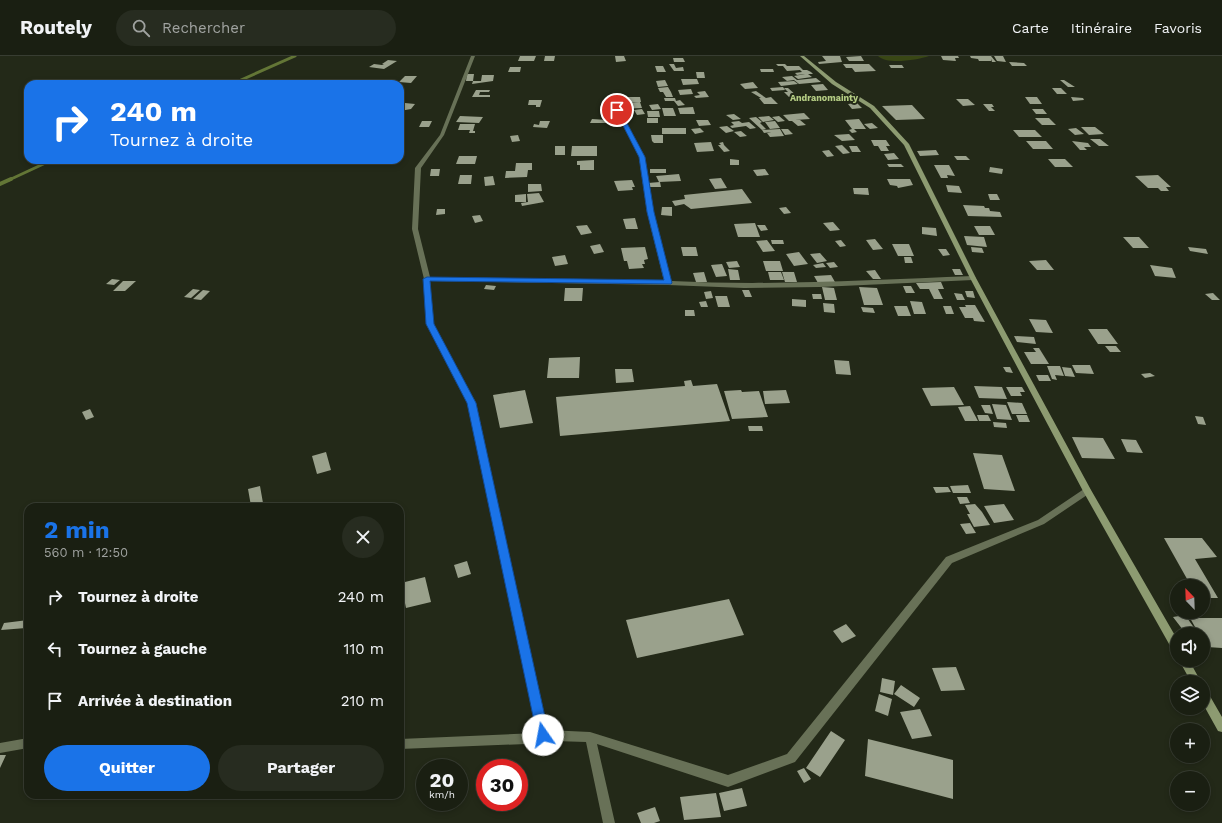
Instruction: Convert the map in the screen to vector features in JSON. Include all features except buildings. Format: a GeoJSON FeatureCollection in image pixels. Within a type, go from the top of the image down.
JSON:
{"type":"FeatureCollection","features":[{"type":"Feature","properties":{"kind":"main road"},"geometry":{"type":"LineString","coordinates":[[802,56],[834,82],[872,107],[906,144],[973,278],[1087,491],[1170,636]]}},
{"type":"Feature","properties":{"kind":"main road"},"geometry":{"type":"LineString","coordinates":[[1210,706],[1222,727]]}},
{"type":"Feature","properties":{"kind":"street"},"geometry":{"type":"LineString","coordinates":[[473,56],[442,135],[418,168],[416,229],[427,279],[430,324],[472,403],[543,735],[590,737],[728,781],[791,758],[949,560],[1041,522],[1087,491]]}},
{"type":"Feature","properties":{"kind":"street"},"geometry":{"type":"LineString","coordinates":[[611,98],[642,157],[650,212],[668,283]]}},
{"type":"Feature","properties":{"kind":"street"},"geometry":{"type":"LineString","coordinates":[[427,279],[668,283],[703,285],[789,285],[973,278]]}},
{"type":"Feature","properties":{"kind":"street"},"geometry":{"type":"LineString","coordinates":[[404,744],[590,737]]}},
{"type":"Feature","properties":{"kind":"street"},"geometry":{"type":"LineString","coordinates":[[590,737],[609,823]]}},
{"type":"Feature","properties":{"kind":"street"},"geometry":{"type":"LineString","coordinates":[[0,748],[24,745]]}},
{"type":"Feature","properties":{"kind":"green space"},"geometry":{"type":"Polygon","coordinates":[[[878,56],[929,56],[917,59],[895,61],[882,59],[878,56]]]}},
{"type":"Feature","properties":{"kind":"waterway"},"geometry":{"type":"LineString","coordinates":[[241,80],[295,56]]}},
{"type":"Feature","properties":{"kind":"waterway"},"geometry":{"type":"LineString","coordinates":[[9,180],[43,164]]}},
{"type":"Feature","properties":{"kind":"waterway"},"geometry":{"type":"LineString","coordinates":[[0,184],[11,179]]}},
{"type":"Feature","properties":{"kind":"district","name":"Andranomainty"},"geometry":{"type":"Point","coordinates":[824,98]}},
{"type":"Feature","properties":{"kind":"route"},"geometry":{"type":"LineString","coordinates":[[543,735],[472,403],[430,324],[427,279],[668,283],[650,212],[642,157],[617,110]]}}]}
